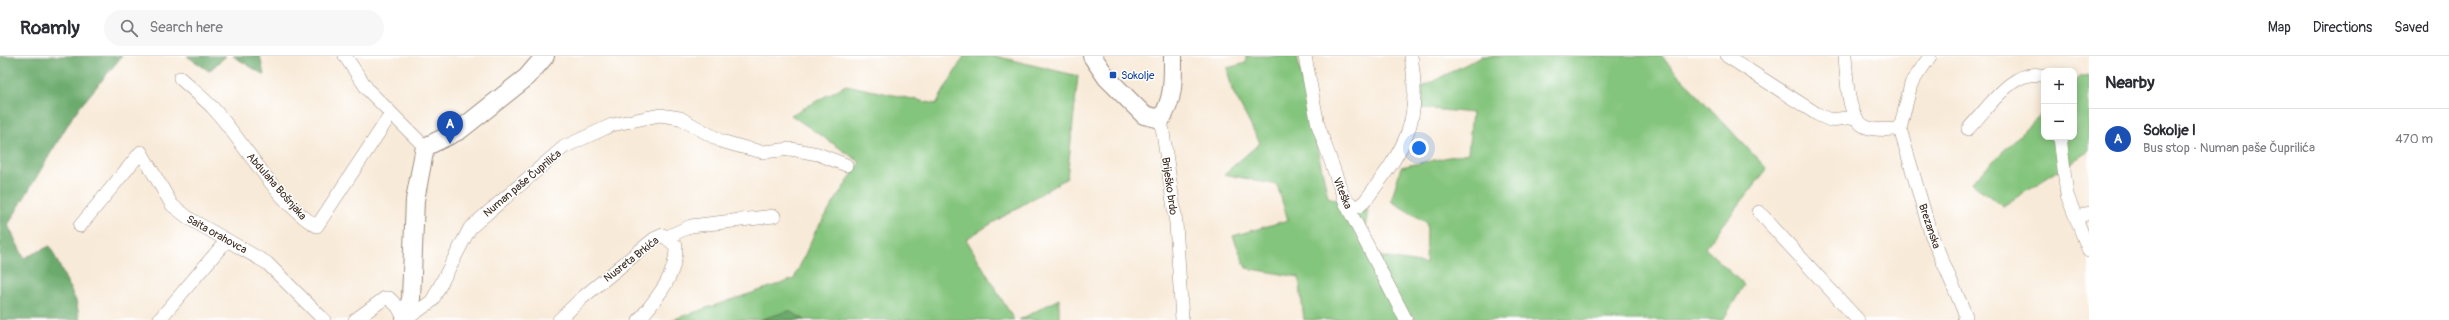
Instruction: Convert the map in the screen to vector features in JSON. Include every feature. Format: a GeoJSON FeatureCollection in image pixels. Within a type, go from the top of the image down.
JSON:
{"type":"FeatureCollection","features":[{"type":"Feature","properties":{"kind":"street"},"geometry":{"type":"LineString","coordinates":[[344,56],[368,90],[425,147]]}},
{"type":"Feature","properties":{"kind":"street"},"geometry":{"type":"LineString","coordinates":[[425,147],[460,130],[527,77],[546,56]]}},
{"type":"Feature","properties":{"kind":"street"},"geometry":{"type":"LineString","coordinates":[[1092,56],[1107,78],[1144,115],[1160,119],[1168,107],[1172,94],[1173,56]]}},
{"type":"Feature","properties":{"kind":"street","name":"Viteška"},"geometry":{"type":"LineString","coordinates":[[1305,56],[1318,125],[1344,199],[1406,320]]}},
{"type":"Feature","properties":{"kind":"street"},"geometry":{"type":"LineString","coordinates":[[1344,199],[1354,206],[1359,206],[1365,201],[1398,157],[1407,140],[1414,115],[1411,56]]}},
{"type":"Feature","properties":{"kind":"street"},"geometry":{"type":"LineString","coordinates":[[1727,56],[1817,114],[1830,120],[1856,117]]}},
{"type":"Feature","properties":{"kind":"street"},"geometry":{"type":"LineString","coordinates":[[1845,56],[1849,98],[1858,122],[1867,127],[1900,129],[1911,84],[1930,56]]}},
{"type":"Feature","properties":{"kind":"street"},"geometry":{"type":"LineString","coordinates":[[1968,129],[1996,97],[2014,82],[2028,74],[2041,76]]}},
{"type":"Feature","properties":{"kind":"street","name":"Abdulaha Bošnjaka"},"geometry":{"type":"LineString","coordinates":[[180,78],[212,108],[278,190],[301,216],[317,226],[391,114]]}},
{"type":"Feature","properties":{"kind":"street","name":"Numan paše Čuprilića"},"geometry":{"type":"LineString","coordinates":[[405,320],[432,301],[470,228],[564,147],[612,125],[660,115],[680,118],[728,143],[763,152],[791,149],[818,154],[846,165]]}},
{"type":"Feature","properties":{"kind":"street","name":"Briješko brdo"},"geometry":{"type":"LineString","coordinates":[[1160,119],[1176,223],[1182,320]]}},
{"type":"Feature","properties":{"kind":"street","name":"Brezanska"},"geometry":{"type":"LineString","coordinates":[[1900,129],[1931,234],[1958,294],[1966,316],[1964,320]]}},
{"type":"Feature","properties":{"kind":"street"},"geometry":{"type":"LineString","coordinates":[[2060,140],[2067,195],[2083,215],[2089,251]]}},
{"type":"Feature","properties":{"kind":"street"},"geometry":{"type":"LineString","coordinates":[[405,320],[411,299],[416,200],[425,147]]}},
{"type":"Feature","properties":{"kind":"street","name":"Saita orahovca"},"geometry":{"type":"LineString","coordinates":[[80,226],[141,152],[172,205],[190,220],[267,262],[324,320]]}},
{"type":"Feature","properties":{"kind":"street"},"geometry":{"type":"LineString","coordinates":[[1759,212],[1858,320]]}},
{"type":"Feature","properties":{"kind":"street"},"geometry":{"type":"LineString","coordinates":[[667,237],[691,226],[774,216]]}},
{"type":"Feature","properties":{"kind":"street","name":"Nusreta Brkića"},"geometry":{"type":"LineString","coordinates":[[559,320],[582,298],[654,239],[663,235],[676,246],[676,253],[668,281],[639,320]]}},
{"type":"Feature","properties":{"kind":"street"},"geometry":{"type":"LineString","coordinates":[[159,320],[227,240]]}},
{"type":"Feature","properties":{"kind":"street"},"geometry":{"type":"LineString","coordinates":[[354,320],[385,298],[389,298],[398,307],[405,320]]}},
{"type":"Feature","properties":{"kind":"green space"},"geometry":{"type":"Polygon","coordinates":[[[0,56],[122,56],[74,114],[8,225],[24,258],[50,246],[76,301],[80,320],[0,320],[0,56]]]}},
{"type":"Feature","properties":{"kind":"green space"},"geometry":{"type":"Polygon","coordinates":[[[187,56],[226,56],[209,71],[187,56]]]}},
{"type":"Feature","properties":{"kind":"green space"},"geometry":{"type":"Polygon","coordinates":[[[233,56],[260,56],[264,75],[233,56]]]}},
{"type":"Feature","properties":{"kind":"green space"},"geometry":{"type":"Polygon","coordinates":[[[964,56],[995,56],[1078,76],[1067,178],[966,239],[1014,320],[671,320],[794,279],[815,232],[860,162],[791,115],[846,85],[936,104],[964,56]]]}},
{"type":"Feature","properties":{"kind":"green space"},"geometry":{"type":"Polygon","coordinates":[[[1246,56],[1297,56],[1328,197],[1368,210],[1363,244],[1376,256],[1426,264],[1427,223],[1391,201],[1401,167],[1468,153],[1472,113],[1422,108],[1422,87],[1482,56],[1661,56],[1767,169],[1705,248],[1744,285],[1723,320],[1304,320],[1299,277],[1246,268],[1233,236],[1288,220],[1277,185],[1224,174],[1260,143],[1232,90],[1227,68],[1246,63],[1246,56]]]}},
{"type":"Feature","properties":{"kind":"green space"},"geometry":{"type":"Polygon","coordinates":[[[2089,75],[2089,151],[2003,206],[1971,183],[2041,114],[2041,140],[2077,140],[2077,79],[2079,77],[2089,75]]]}},
{"type":"Feature","properties":{"kind":"green space"},"geometry":{"type":"Polygon","coordinates":[[[1059,299],[1059,320],[1019,320],[1059,299]]]}},
{"type":"Feature","properties":{"kind":"green space"},"geometry":{"type":"Polygon","coordinates":[[[789,311],[805,320],[759,320],[789,311]]]}},
{"type":"Feature","properties":{"kind":"place","name":"Sokolje"},"geometry":{"type":"Point","coordinates":[1113,75]}},
{"type":"Feature","properties":{"kind":"place","name":"Sokolje I"},"geometry":{"type":"Point","coordinates":[450,144]}}]}
